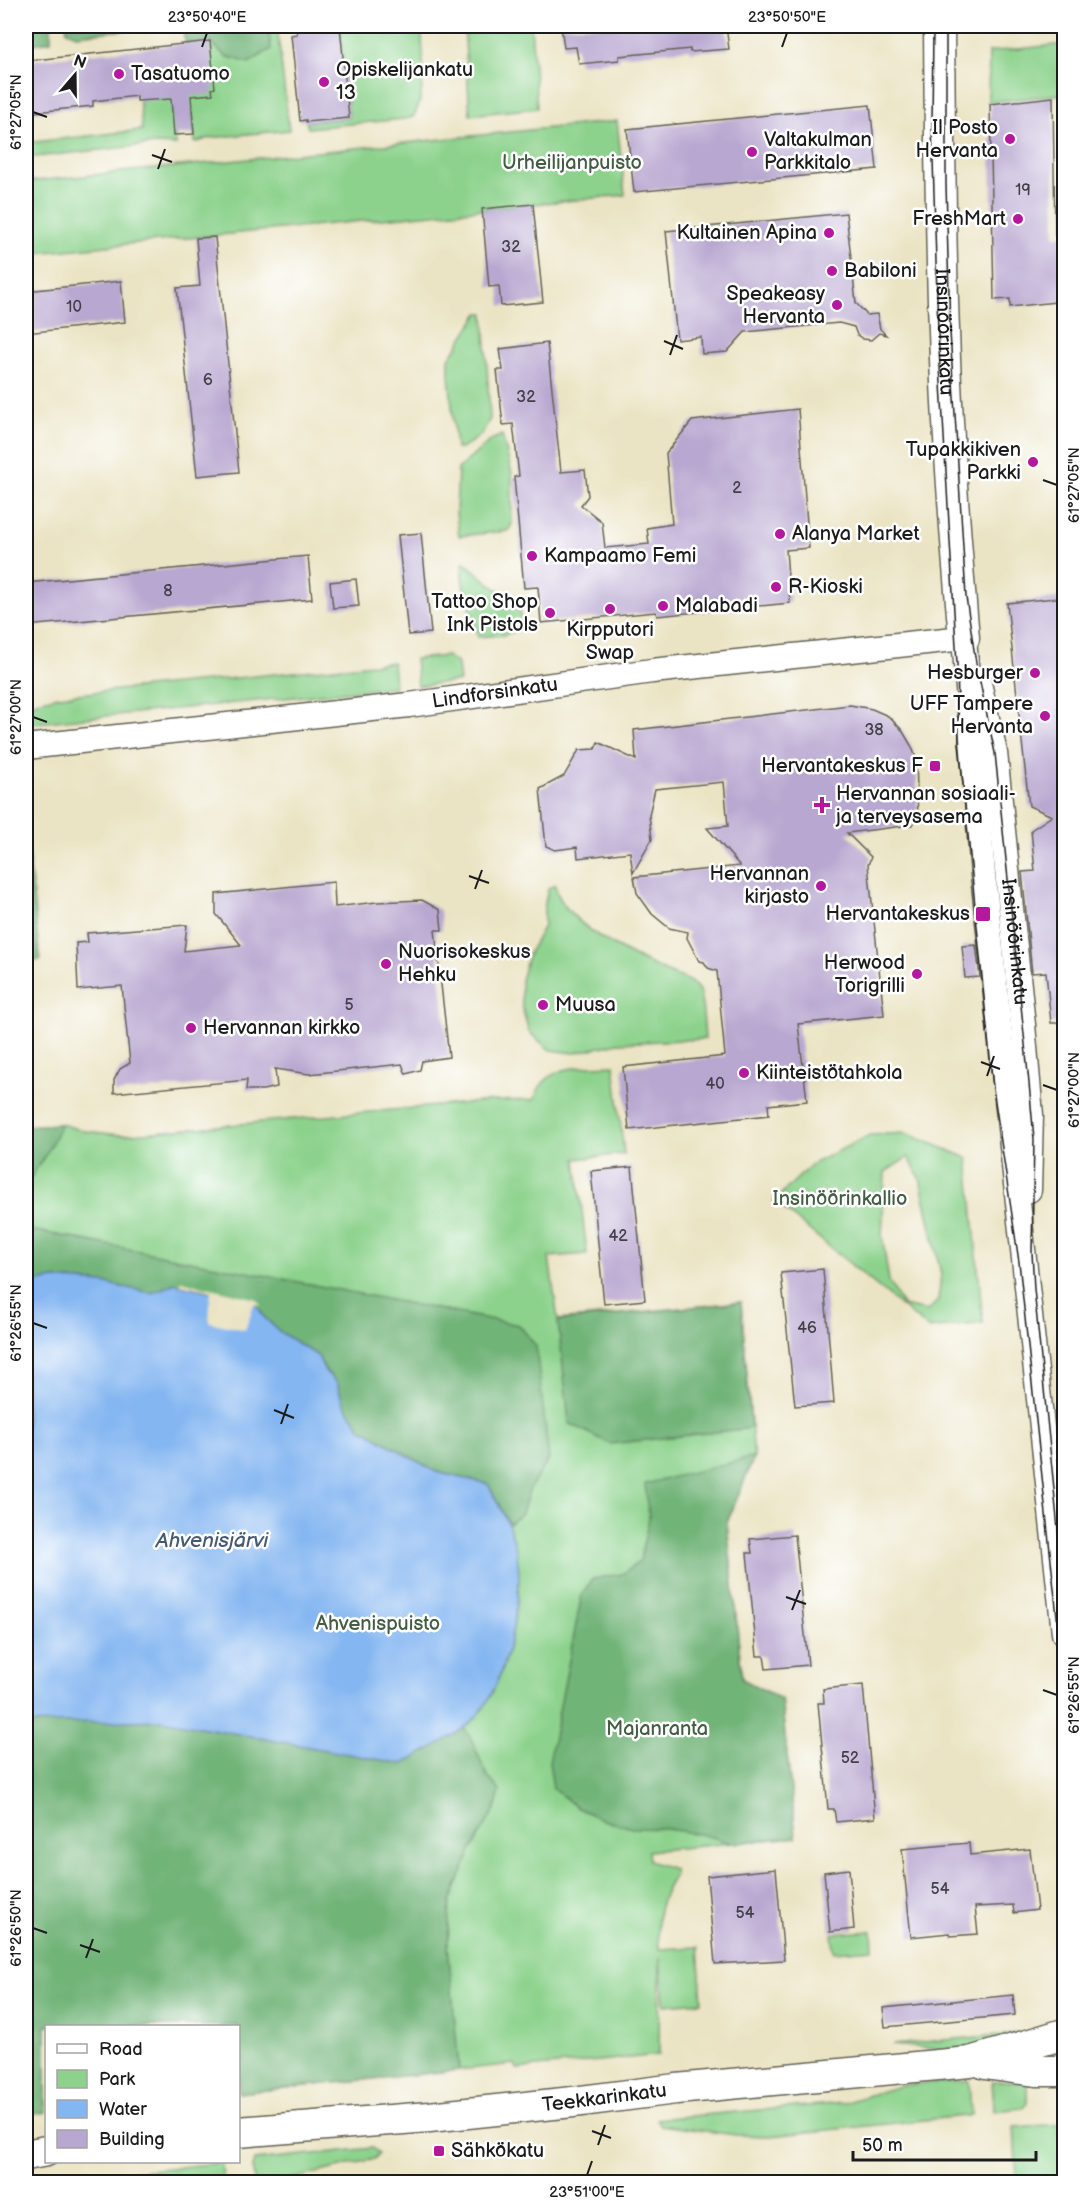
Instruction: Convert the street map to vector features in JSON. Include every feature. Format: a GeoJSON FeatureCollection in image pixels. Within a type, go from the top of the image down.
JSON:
{"type":"FeatureCollection","features":[{"type":"Feature","properties":{"kind":"street","name":"Insinöörinkatu"},"geometry":{"type":"LineString","coordinates":[[939,26],[944,342],[978,834],[1065,1633]]}},
{"type":"Feature","properties":{"kind":"street","name":"Lindforsinkatu"},"geometry":{"type":"LineString","coordinates":[[26,747],[409,705],[652,671],[964,638]]}},
{"type":"Feature","properties":{"kind":"street","name":"Teekkarinkatu"},"geometry":{"type":"LineString","coordinates":[[240,2132],[429,2117],[676,2089],[970,2062],[1065,2034]]}},
{"type":"Feature","properties":{"kind":"street","name":"Teekkarinkatu"},"geometry":{"type":"LineString","coordinates":[[970,2062],[1036,2071],[1065,2071]]}},
{"type":"Feature","properties":{"kind":"street"},"geometry":{"type":"LineString","coordinates":[[26,2155],[45,2151]]}},
{"type":"Feature","properties":{"kind":"green space"},"geometry":{"type":"Polygon","coordinates":[[[26,26],[51,26],[51,41],[26,45],[26,26]]]}},
{"type":"Feature","properties":{"kind":"green space"},"geometry":{"type":"Polygon","coordinates":[[[66,26],[166,26],[76,35],[67,31],[66,26]]]}},
{"type":"Feature","properties":{"kind":"green space"},"geometry":{"type":"Polygon","coordinates":[[[181,26],[268,26],[271,49],[249,63],[225,56],[210,41],[186,44],[181,26]]]}},
{"type":"Feature","properties":{"kind":"green space"},"geometry":{"type":"Polygon","coordinates":[[[268,26],[277,26],[289,130],[210,138],[195,143],[192,109],[172,111],[176,145],[156,144],[26,158],[26,143],[142,130],[139,96],[210,41],[225,56],[270,49],[268,26]]]}},
{"type":"Feature","properties":{"kind":"green space"},"geometry":{"type":"Polygon","coordinates":[[[340,26],[421,26],[422,86],[413,117],[308,128],[306,122],[349,118],[340,26]]]}},
{"type":"Feature","properties":{"kind":"green space"},"geometry":{"type":"Polygon","coordinates":[[[464,26],[531,26],[537,108],[470,115],[464,26]]]}},
{"type":"Feature","properties":{"kind":"green space"},"geometry":{"type":"Polygon","coordinates":[[[1064,44],[1064,94],[988,102],[989,52],[1064,44]]]}},
{"type":"Feature","properties":{"kind":"green space","name":"Urheilijanpuisto"},"geometry":{"type":"Polygon","coordinates":[[[617,121],[625,195],[26,254],[26,182],[617,121]]]}},
{"type":"Feature","properties":{"kind":"green space"},"geometry":{"type":"Polygon","coordinates":[[[479,313],[484,313],[490,419],[481,435],[461,449],[456,449],[449,359],[479,313]]]}},
{"type":"Feature","properties":{"kind":"green space"},"geometry":{"type":"Polygon","coordinates":[[[502,435],[512,473],[512,524],[508,531],[459,536],[456,513],[458,469],[491,440],[502,435]]]}},
{"type":"Feature","properties":{"kind":"green space"},"geometry":{"type":"Polygon","coordinates":[[[464,562],[512,599],[520,611],[522,629],[503,635],[478,637],[462,579],[464,562]]]}},
{"type":"Feature","properties":{"kind":"green space"},"geometry":{"type":"Polygon","coordinates":[[[447,656],[458,664],[460,681],[418,686],[415,659],[447,656]]]}},
{"type":"Feature","properties":{"kind":"green space"},"geometry":{"type":"Polygon","coordinates":[[[393,662],[395,687],[26,724],[26,708],[38,701],[58,696],[393,662]]]}},
{"type":"Feature","properties":{"kind":"green space"},"geometry":{"type":"Polygon","coordinates":[[[26,829],[40,960],[26,962],[26,829]]]}},
{"type":"Feature","properties":{"kind":"green space"},"geometry":{"type":"Polygon","coordinates":[[[555,885],[560,899],[570,913],[600,937],[635,957],[683,978],[698,989],[705,1039],[618,1043],[575,1053],[550,1050],[529,1032],[522,1007],[521,980],[529,953],[544,926],[544,908],[548,889],[555,885]]]}},
{"type":"Feature","properties":{"kind":"green space","name":"Ahvenispuisto"},"geometry":{"type":"Polygon","coordinates":[[[614,1065],[624,1154],[576,1159],[587,1254],[549,1257],[558,1320],[741,1302],[754,1457],[727,1523],[742,1679],[781,1699],[796,1837],[648,1851],[649,1861],[674,1869],[675,1875],[664,1894],[659,1910],[659,1949],[698,1947],[702,2002],[664,2005],[660,1958],[659,2055],[517,2069],[515,2064],[240,2093],[240,2025],[45,2025],[45,2112],[26,2115],[26,1126],[61,1124],[84,1131],[121,1135],[490,1101],[534,1100],[539,1088],[547,1079],[566,1069],[614,1065]]]}},
{"type":"Feature","properties":{"kind":"green space"},"geometry":{"type":"Polygon","coordinates":[[[61,1124],[48,1151],[26,1185],[26,1126],[61,1124]]]}},
{"type":"Feature","properties":{"kind":"green space","name":"Insinöörinkallio"},"geometry":{"type":"Polygon","coordinates":[[[905,1133],[968,1158],[983,1323],[929,1329],[774,1201],[812,1164],[870,1135],[905,1133]],[[908,1157],[885,1172],[882,1235],[889,1281],[903,1306],[927,1311],[938,1301],[941,1274],[920,1178],[908,1157]]]}},
{"type":"Feature","properties":{"kind":"green space"},"geometry":{"type":"Polygon","coordinates":[[[26,1229],[519,1325],[536,1346],[549,1459],[530,1488],[522,1513],[509,1524],[488,1484],[436,1472],[362,1429],[343,1403],[337,1383],[325,1370],[318,1356],[280,1332],[264,1317],[255,1302],[175,1283],[152,1293],[103,1283],[55,1279],[26,1284],[26,1229]]]}},
{"type":"Feature","properties":{"kind":"green space"},"geometry":{"type":"Polygon","coordinates":[[[741,1302],[751,1428],[610,1444],[569,1423],[558,1321],[741,1302]]]}},
{"type":"Feature","properties":{"kind":"green space","name":"Majanranta"},"geometry":{"type":"Polygon","coordinates":[[[754,1457],[727,1522],[742,1679],[781,1699],[796,1837],[731,1843],[704,1835],[668,1829],[632,1828],[603,1820],[576,1807],[553,1788],[549,1762],[582,1594],[593,1579],[622,1574],[640,1561],[649,1518],[645,1484],[754,1457]]]}},
{"type":"Feature","properties":{"kind":"green space"},"geometry":{"type":"Polygon","coordinates":[[[162,1720],[403,1764],[464,1728],[471,1738],[487,1776],[500,1791],[495,1809],[472,1849],[450,1902],[448,1945],[459,2070],[240,2093],[240,2025],[45,2025],[45,2112],[26,2115],[26,1724],[162,1720]]]}},
{"type":"Feature","properties":{"kind":"green space"},"geometry":{"type":"Polygon","coordinates":[[[872,1931],[873,1949],[834,1952],[832,1934],[872,1931]]]}},
{"type":"Feature","properties":{"kind":"green space"},"geometry":{"type":"Polygon","coordinates":[[[1020,2033],[980,2046],[949,2050],[892,2045],[1020,2033]]]}},
{"type":"Feature","properties":{"kind":"green space"},"geometry":{"type":"Polygon","coordinates":[[[969,2080],[971,2115],[964,2116],[770,2136],[736,2135],[660,2125],[656,2119],[843,2103],[902,2085],[969,2080]]]}},
{"type":"Feature","properties":{"kind":"green space"},"geometry":{"type":"Polygon","coordinates":[[[992,2081],[1027,2081],[1027,2102],[1023,2108],[994,2111],[992,2081]]]}},
{"type":"Feature","properties":{"kind":"green space"},"geometry":{"type":"Polygon","coordinates":[[[1064,2124],[1064,2182],[1017,2182],[1014,2127],[1064,2124]]]}},
{"type":"Feature","properties":{"kind":"green space"},"geometry":{"type":"Polygon","coordinates":[[[372,2148],[378,2153],[374,2159],[279,2182],[254,2182],[255,2160],[372,2148]]]}},
{"type":"Feature","properties":{"kind":"green space"},"geometry":{"type":"Polygon","coordinates":[[[222,2164],[223,2182],[31,2182],[222,2164]]]}},
{"type":"Feature","properties":{"kind":"water","name":"Ahvenisjärvi"},"geometry":{"type":"Polygon","coordinates":[[[55,1279],[103,1283],[152,1293],[175,1283],[255,1302],[264,1317],[280,1332],[318,1356],[325,1371],[337,1383],[343,1403],[362,1429],[436,1472],[488,1484],[507,1521],[514,1541],[518,1561],[518,1598],[510,1641],[497,1682],[488,1700],[472,1722],[403,1764],[162,1720],[26,1724],[26,1284],[55,1279]]]}},
{"type":"Feature","properties":{"kind":"pier"},"geometry":{"type":"Polygon","coordinates":[[[181,1281],[256,1299],[261,1305],[254,1304],[245,1330],[209,1322],[211,1291],[180,1284],[181,1281]]]}},
{"type":"Feature","properties":{"kind":"building","name":"Opiskelijankatu 13"},"geometry":{"type":"Polygon","coordinates":[[[296,26],[340,26],[349,118],[300,121],[291,35],[297,34],[296,26]]]}},
{"type":"Feature","properties":{"kind":"building"},"geometry":{"type":"Polygon","coordinates":[[[561,26],[726,26],[729,49],[690,52],[690,49],[619,56],[619,60],[579,64],[576,47],[564,48],[561,26]]]}},
{"type":"Feature","properties":{"kind":"building","name":"Tasatuomo"},"geometry":{"type":"Polygon","coordinates":[[[210,41],[215,88],[212,89],[213,94],[191,96],[194,134],[174,135],[171,99],[137,101],[137,96],[93,101],[93,106],[26,113],[26,61],[210,41]]]}},
{"type":"Feature","properties":{"kind":"building"},"geometry":{"type":"Polygon","coordinates":[[[1053,97],[1055,236],[1065,235],[1065,301],[1010,307],[1010,299],[994,300],[990,104],[1053,97]]]}},
{"type":"Feature","properties":{"kind":"building","name":"Valtakulman Parkkitalo"},"geometry":{"type":"Polygon","coordinates":[[[870,105],[877,169],[634,192],[627,129],[870,105]]]}},
{"type":"Feature","properties":{"kind":"building"},"geometry":{"type":"Polygon","coordinates":[[[533,204],[543,302],[501,306],[499,286],[489,287],[482,209],[533,204]]]}},
{"type":"Feature","properties":{"kind":"building"},"geometry":{"type":"Polygon","coordinates":[[[846,213],[856,303],[867,315],[877,314],[880,329],[886,335],[879,333],[871,340],[863,339],[857,335],[854,327],[839,323],[745,332],[727,352],[702,354],[701,337],[677,340],[666,231],[846,213]]]}},
{"type":"Feature","properties":{"kind":"building"},"geometry":{"type":"Polygon","coordinates":[[[215,237],[239,472],[197,476],[177,288],[200,286],[196,238],[215,237]]]}},
{"type":"Feature","properties":{"kind":"building"},"geometry":{"type":"Polygon","coordinates":[[[121,281],[125,322],[26,333],[26,291],[121,281]]]}},
{"type":"Feature","properties":{"kind":"building"},"geometry":{"type":"Polygon","coordinates":[[[547,343],[561,472],[585,470],[588,496],[581,505],[602,522],[605,548],[649,544],[647,528],[672,524],[666,453],[692,421],[798,409],[809,548],[786,550],[790,603],[657,616],[656,612],[541,623],[538,587],[524,588],[514,477],[519,476],[513,424],[503,425],[497,370],[503,370],[500,349],[547,343]]]}},
{"type":"Feature","properties":{"kind":"building"},"geometry":{"type":"Polygon","coordinates":[[[421,533],[431,633],[408,635],[398,535],[421,533]]]}},
{"type":"Feature","properties":{"kind":"building"},"geometry":{"type":"Polygon","coordinates":[[[308,556],[312,599],[26,626],[26,583],[308,556]]]}},
{"type":"Feature","properties":{"kind":"building"},"geometry":{"type":"Polygon","coordinates":[[[356,579],[359,606],[333,608],[330,582],[356,579]]]}},
{"type":"Feature","properties":{"kind":"building"},"geometry":{"type":"Polygon","coordinates":[[[1065,597],[1065,1023],[1051,1023],[1046,972],[1032,973],[1022,872],[1035,871],[1031,830],[1052,816],[1029,806],[1007,603],[1065,597]]]}},
{"type":"Feature","properties":{"kind":"building"},"geometry":{"type":"Polygon","coordinates":[[[850,705],[872,709],[888,716],[902,730],[916,758],[918,819],[912,825],[847,833],[871,857],[868,865],[884,1015],[798,1024],[807,1101],[768,1105],[769,1115],[629,1130],[623,1067],[725,1056],[717,971],[699,961],[687,938],[688,932],[669,928],[652,914],[637,893],[634,877],[740,866],[707,828],[728,826],[724,782],[655,789],[649,815],[652,839],[633,873],[630,852],[578,858],[577,847],[555,850],[546,846],[540,789],[564,776],[579,750],[595,749],[598,742],[636,760],[634,730],[850,705]]]}},
{"type":"Feature","properties":{"kind":"building"},"geometry":{"type":"Polygon","coordinates":[[[334,882],[335,907],[422,900],[440,910],[442,930],[435,930],[449,1057],[422,1061],[420,1070],[406,1074],[402,1064],[309,1074],[275,1069],[277,1087],[263,1090],[246,1090],[247,1080],[114,1093],[114,1080],[120,1069],[130,1063],[122,986],[78,990],[76,943],[88,942],[87,933],[187,925],[184,951],[241,945],[216,914],[216,894],[334,882]]]}},
{"type":"Feature","properties":{"kind":"building"},"geometry":{"type":"Polygon","coordinates":[[[976,945],[980,977],[965,978],[962,946],[976,945]]]}},
{"type":"Feature","properties":{"kind":"building"},"geometry":{"type":"Polygon","coordinates":[[[632,1167],[645,1300],[604,1304],[591,1171],[632,1167]]]}},
{"type":"Feature","properties":{"kind":"building"},"geometry":{"type":"Polygon","coordinates":[[[823,1269],[834,1403],[795,1406],[781,1273],[823,1269]]]}},
{"type":"Feature","properties":{"kind":"building"},"geometry":{"type":"Polygon","coordinates":[[[795,1535],[808,1665],[766,1669],[764,1656],[757,1656],[747,1553],[752,1553],[750,1539],[795,1535]]]}},
{"type":"Feature","properties":{"kind":"building"},"geometry":{"type":"Polygon","coordinates":[[[863,1685],[875,1818],[836,1822],[834,1809],[828,1809],[818,1703],[824,1703],[823,1689],[863,1685]]]}},
{"type":"Feature","properties":{"kind":"building"},"geometry":{"type":"Polygon","coordinates":[[[969,1843],[970,1855],[1030,1849],[1037,1910],[1014,1913],[1013,1905],[975,1907],[978,1934],[950,1936],[949,1933],[911,1937],[902,1849],[969,1843]]]}},
{"type":"Feature","properties":{"kind":"building"},"geometry":{"type":"Polygon","coordinates":[[[776,1869],[784,1960],[715,1964],[707,1876],[776,1869]]]}},
{"type":"Feature","properties":{"kind":"building"},"geometry":{"type":"Polygon","coordinates":[[[849,1869],[854,1929],[830,1932],[824,1872],[849,1869]]]}},
{"type":"Feature","properties":{"kind":"building"},"geometry":{"type":"Polygon","coordinates":[[[1013,1995],[1015,2015],[885,2027],[883,2008],[1013,1995]]]}},
{"type":"Feature","properties":{"kind":"tram line"},"geometry":{"type":"LineString","coordinates":[[933,26],[932,125],[938,331],[957,664],[959,744],[993,1088],[1019,1262],[1064,1682]]}},
{"type":"Feature","properties":{"kind":"tram line"},"geometry":{"type":"LineString","coordinates":[[946,26],[946,184],[950,331],[966,597],[976,663],[995,753],[1029,1083],[1034,1139],[1032,1252],[1034,1289],[1064,1589]]}},
{"type":"Feature","properties":{"kind":"place","name":"Tasatuomo"},"geometry":{"type":"Point","coordinates":[119,74]}},
{"type":"Feature","properties":{"kind":"place","name":"Opiskelijankatu 13"},"geometry":{"type":"Point","coordinates":[324,82]}},
{"type":"Feature","properties":{"kind":"place","name":"Il Posto Hervanta"},"geometry":{"type":"Point","coordinates":[1010,139]}},
{"type":"Feature","properties":{"kind":"place","name":"Valtakulman Parkkitalo"},"geometry":{"type":"Point","coordinates":[752,152]}},
{"type":"Feature","properties":{"kind":"place","name":"FreshMart"},"geometry":{"type":"Point","coordinates":[1018,219]}},
{"type":"Feature","properties":{"kind":"place","name":"Kultainen Apina"},"geometry":{"type":"Point","coordinates":[829,233]}},
{"type":"Feature","properties":{"kind":"place","name":"Babiloni"},"geometry":{"type":"Point","coordinates":[832,271]}},
{"type":"Feature","properties":{"kind":"place","name":"Speakeasy Hervanta"},"geometry":{"type":"Point","coordinates":[837,305]}},
{"type":"Feature","properties":{"kind":"place","name":"Tupakkikiven Parkki"},"geometry":{"type":"Point","coordinates":[1033,462]}},
{"type":"Feature","properties":{"kind":"place","name":"Alanya Market"},"geometry":{"type":"Point","coordinates":[780,534]}},
{"type":"Feature","properties":{"kind":"place","name":"Kampaamo Femi"},"geometry":{"type":"Point","coordinates":[532,556]}},
{"type":"Feature","properties":{"kind":"place","name":"R-Kioski"},"geometry":{"type":"Point","coordinates":[776,587]}},
{"type":"Feature","properties":{"kind":"place","name":"Malabadi"},"geometry":{"type":"Point","coordinates":[663,606]}},
{"type":"Feature","properties":{"kind":"place","name":"Kirpputori Swap"},"geometry":{"type":"Point","coordinates":[610,609]}},
{"type":"Feature","properties":{"kind":"place","name":"Tattoo Shop Ink Pistols"},"geometry":{"type":"Point","coordinates":[550,613]}},
{"type":"Feature","properties":{"kind":"place","name":"Hesburger"},"geometry":{"type":"Point","coordinates":[1035,673]}},
{"type":"Feature","properties":{"kind":"place","name":"UFF Tampere Hervanta"},"geometry":{"type":"Point","coordinates":[1045,716]}},
{"type":"Feature","properties":{"kind":"place","name":"Hervantakeskus F"},"geometry":{"type":"Point","coordinates":[935,766]}},
{"type":"Feature","properties":{"kind":"place","name":"Hervannan sosiaali- ja terveysasema"},"geometry":{"type":"Point","coordinates":[822,805]}},
{"type":"Feature","properties":{"kind":"place","name":"Hervannan kirjasto"},"geometry":{"type":"Point","coordinates":[821,886]}},
{"type":"Feature","properties":{"kind":"place","name":"Hervantakeskus"},"geometry":{"type":"Point","coordinates":[983,914]}},
{"type":"Feature","properties":{"kind":"place","name":"Nuorisokeskus Hehku"},"geometry":{"type":"Point","coordinates":[386,964]}},
{"type":"Feature","properties":{"kind":"place","name":"Herwood Torigrilli"},"geometry":{"type":"Point","coordinates":[917,974]}},
{"type":"Feature","properties":{"kind":"place","name":"Muusa"},"geometry":{"type":"Point","coordinates":[543,1005]}},
{"type":"Feature","properties":{"kind":"place","name":"Hervannan kirkko"},"geometry":{"type":"Point","coordinates":[191,1028]}},
{"type":"Feature","properties":{"kind":"place","name":"Kiinteistötahkola"},"geometry":{"type":"Point","coordinates":[744,1073]}},
{"type":"Feature","properties":{"kind":"place","name":"Sähkökatu"},"geometry":{"type":"Point","coordinates":[439,2151]}}]}
